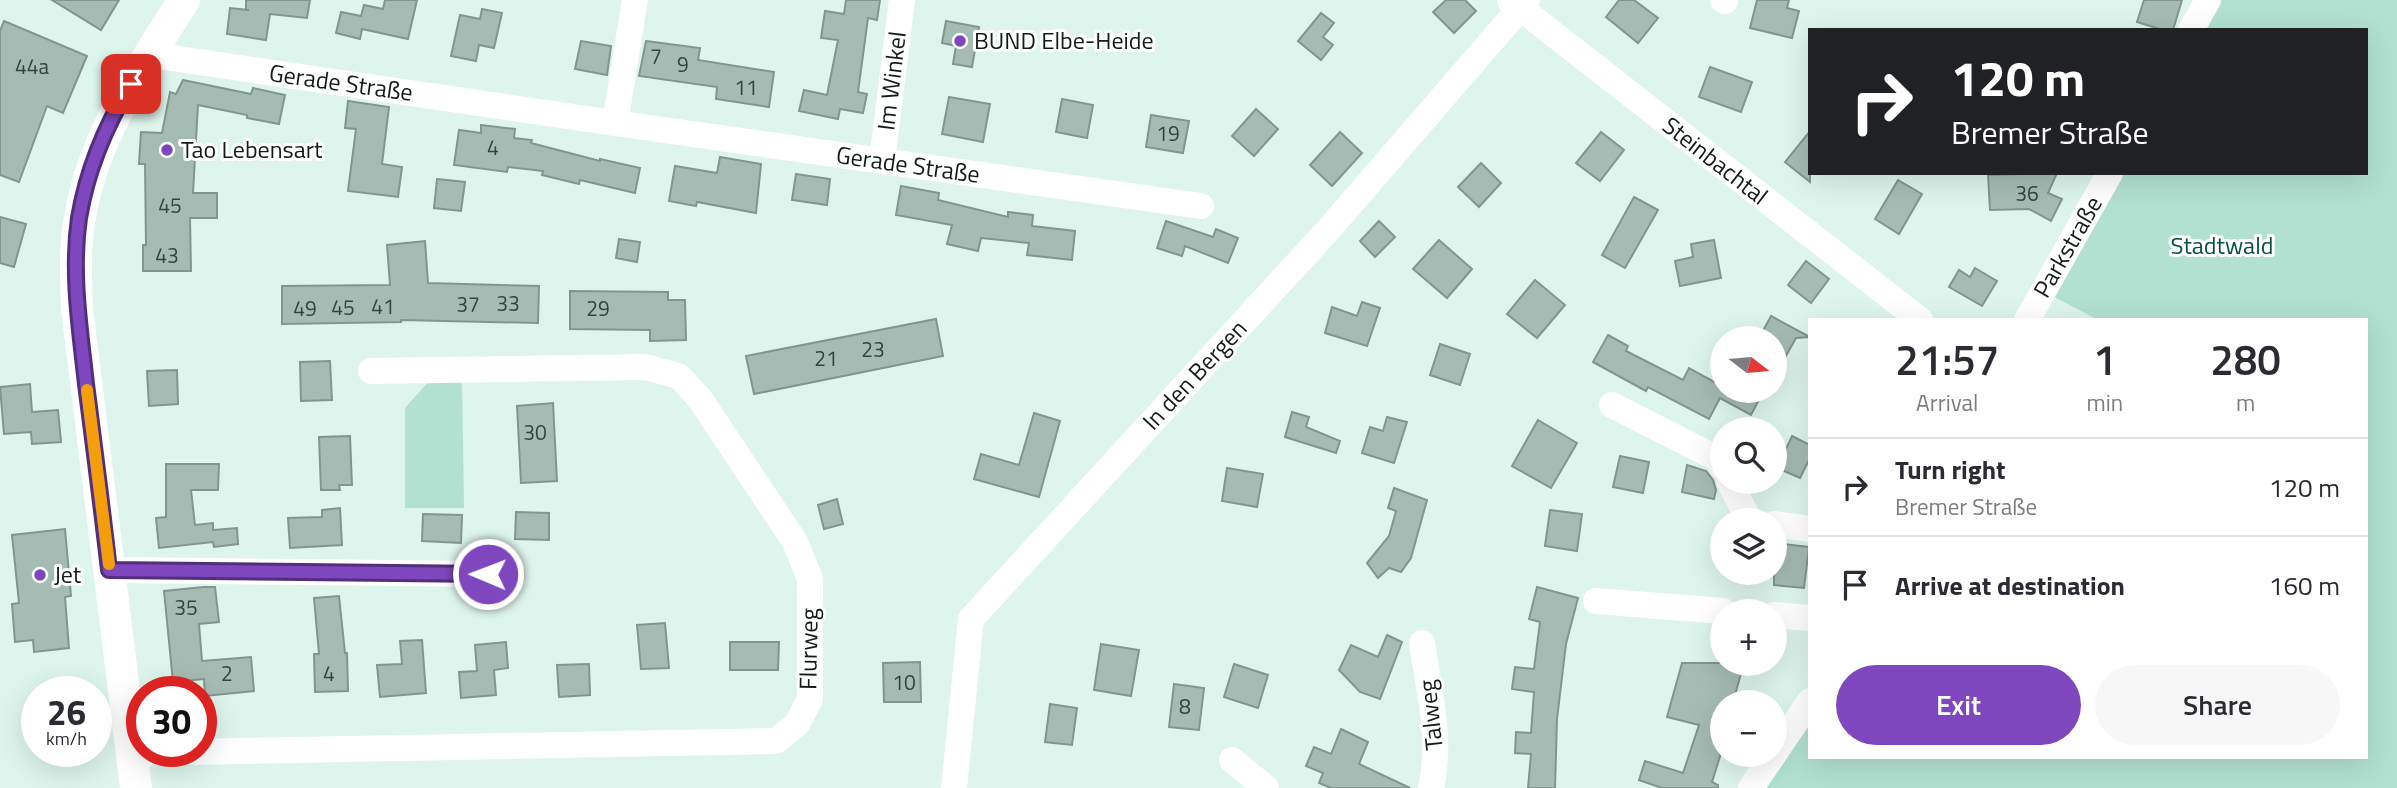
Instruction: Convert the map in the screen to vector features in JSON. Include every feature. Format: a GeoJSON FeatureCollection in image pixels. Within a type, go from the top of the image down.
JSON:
{"type":"FeatureCollection","features":[{"type":"Feature","properties":{"kind":"street"},"geometry":{"type":"LineString","coordinates":[[126,705],[77,309],[76,251],[79,218],[102,137],[184,0]]}},
{"type":"Feature","properties":{"kind":"street"},"geometry":{"type":"LineString","coordinates":[[615,123],[635,0]]}},
{"type":"Feature","properties":{"kind":"street","name":"Im Winkel"},"geometry":{"type":"LineString","coordinates":[[883,161],[902,0]]}},
{"type":"Feature","properties":{"kind":"street"},"geometry":{"type":"LineString","coordinates":[[2192,28],[2208,0]]}},
{"type":"Feature","properties":{"kind":"street","name":"Steinbachtal"},"geometry":{"type":"LineString","coordinates":[[1518,3],[1917,318]]}},
{"type":"Feature","properties":{"kind":"street","name":"In den Bergen"},"geometry":{"type":"LineString","coordinates":[[954,788],[971,618],[1329,229],[1518,3]]}},
{"type":"Feature","properties":{"kind":"street","name":"Gerade Straße"},"geometry":{"type":"LineString","coordinates":[[153,50],[165,57],[1201,206]]}},
{"type":"Feature","properties":{"kind":"street","name":"Parkstraße"},"geometry":{"type":"LineString","coordinates":[[2027,318],[2109,175]]}},
{"type":"Feature","properties":{"kind":"street","name":"Flurweg"},"geometry":{"type":"LineString","coordinates":[[217,751],[776,741],[797,724],[810,699],[810,579],[795,542],[700,399],[678,376],[645,367],[371,371]]}},
{"type":"Feature","properties":{"kind":"street"},"geometry":{"type":"LineString","coordinates":[[1612,405],[1710,455]]}},
{"type":"Feature","properties":{"kind":"street"},"geometry":{"type":"LineString","coordinates":[[1787,526],[1808,529]]}},
{"type":"Feature","properties":{"kind":"street"},"geometry":{"type":"LineString","coordinates":[[109,570],[488,574]]}},
{"type":"Feature","properties":{"kind":"street"},"geometry":{"type":"LineString","coordinates":[[1596,601],[1710,610]]}},
{"type":"Feature","properties":{"kind":"street"},"geometry":{"type":"LineString","coordinates":[[1787,616],[1808,618]]}},
{"type":"Feature","properties":{"kind":"street","name":"Talweg"},"geometry":{"type":"LineString","coordinates":[[1422,643],[1436,736],[1436,767],[1431,788]]}},
{"type":"Feature","properties":{"kind":"street"},"geometry":{"type":"LineString","coordinates":[[1787,735],[1808,704]]}},
{"type":"Feature","properties":{"kind":"street"},"geometry":{"type":"LineString","coordinates":[[1232,760],[1266,788]]}},
{"type":"Feature","properties":{"kind":"street"},"geometry":{"type":"LineString","coordinates":[[134,767],[136,788]]}},
{"type":"Feature","properties":{"kind":"street"},"geometry":{"type":"LineString","coordinates":[[1752,788],[1766,767]]}},
{"type":"Feature","properties":{"kind":"green space","name":"Stadtwald"},"geometry":{"type":"Polygon","coordinates":[[[2208,0],[2397,0],[2397,788],[1752,788],[1766,767],[1787,767],[1787,735],[1808,703],[1808,759],[2368,759],[2368,318],[2094,318],[2043,291],[2109,175],[2368,175],[2368,28],[2192,28],[2208,0]]]}},
{"type":"Feature","properties":{"kind":"green space"},"geometry":{"type":"Polygon","coordinates":[[[462,379],[464,508],[405,508],[405,408],[430,380],[462,379]]]}},
{"type":"Feature","properties":{"kind":"building"},"geometry":{"type":"Polygon","coordinates":[[[52,0],[119,0],[101,30],[52,0]]]}},
{"type":"Feature","properties":{"kind":"building"},"geometry":{"type":"Polygon","coordinates":[[[246,0],[310,0],[307,18],[270,14],[266,40],[227,34],[230,8],[246,10],[246,0]]]}},
{"type":"Feature","properties":{"kind":"building"},"geometry":{"type":"Polygon","coordinates":[[[385,0],[417,0],[408,39],[362,29],[360,39],[336,33],[341,12],[361,16],[364,5],[383,9],[385,0]]]}},
{"type":"Feature","properties":{"kind":"building"},"geometry":{"type":"Polygon","coordinates":[[[846,0],[880,0],[877,20],[868,18],[858,92],[867,94],[863,113],[840,109],[838,119],[799,111],[804,90],[827,95],[838,40],[821,38],[825,11],[844,14],[846,0]]]}},
{"type":"Feature","properties":{"kind":"building"},"geometry":{"type":"Polygon","coordinates":[[[1446,0],[1465,0],[1476,11],[1454,33],[1433,12],[1446,0]]]}},
{"type":"Feature","properties":{"kind":"building"},"geometry":{"type":"Polygon","coordinates":[[[1619,0],[1634,0],[1658,18],[1638,43],[1606,17],[1619,0]]]}},
{"type":"Feature","properties":{"kind":"building"},"geometry":{"type":"Polygon","coordinates":[[[1757,0],[1789,0],[1787,8],[1799,11],[1792,38],[1750,28],[1757,0]]]}},
{"type":"Feature","properties":{"kind":"building"},"geometry":{"type":"Polygon","coordinates":[[[2144,0],[2182,0],[2174,28],[2156,28],[2137,22],[2144,0]]]}},
{"type":"Feature","properties":{"kind":"building"},"geometry":{"type":"Polygon","coordinates":[[[482,9],[502,13],[494,48],[479,45],[476,61],[451,56],[460,15],[480,19],[482,9]]]}},
{"type":"Feature","properties":{"kind":"building"},"geometry":{"type":"Polygon","coordinates":[[[1321,13],[1334,23],[1323,37],[1333,45],[1321,60],[1298,41],[1321,13]]]}},
{"type":"Feature","properties":{"kind":"building"},"geometry":{"type":"Polygon","coordinates":[[[4,21],[87,56],[63,113],[47,106],[19,182],[0,175],[0,31],[4,21]]]}},
{"type":"Feature","properties":{"kind":"building"},"geometry":{"type":"Polygon","coordinates":[[[946,21],[979,27],[972,67],[953,64],[956,46],[942,43],[946,21]]]}},
{"type":"Feature","properties":{"kind":"building"},"geometry":{"type":"Polygon","coordinates":[[[581,41],[611,46],[607,75],[575,69],[581,41]]]}},
{"type":"Feature","properties":{"kind":"building"},"geometry":{"type":"Polygon","coordinates":[[[646,41],[700,48],[698,60],[774,72],[769,107],[716,99],[717,87],[639,76],[646,41]]]}},
{"type":"Feature","properties":{"kind":"building"},"geometry":{"type":"Polygon","coordinates":[[[1710,67],[1752,82],[1741,112],[1699,97],[1710,67]]]}},
{"type":"Feature","properties":{"kind":"building"},"geometry":{"type":"Polygon","coordinates":[[[183,80],[251,94],[253,88],[285,95],[279,124],[198,105],[193,193],[217,193],[217,218],[190,218],[191,271],[143,271],[143,245],[146,245],[145,164],[139,164],[141,132],[162,133],[170,92],[176,94],[183,80]]]}},
{"type":"Feature","properties":{"kind":"building"},"geometry":{"type":"Polygon","coordinates":[[[949,97],[990,104],[983,142],[942,134],[949,97]]]}},
{"type":"Feature","properties":{"kind":"building"},"geometry":{"type":"Polygon","coordinates":[[[1062,99],[1093,105],[1087,138],[1056,132],[1062,99]]]}},
{"type":"Feature","properties":{"kind":"building"},"geometry":{"type":"Polygon","coordinates":[[[348,101],[389,107],[382,164],[402,167],[398,197],[348,191],[356,129],[345,128],[348,101]]]}},
{"type":"Feature","properties":{"kind":"building"},"geometry":{"type":"Polygon","coordinates":[[[1256,109],[1278,129],[1254,156],[1232,136],[1256,109]]]}},
{"type":"Feature","properties":{"kind":"building"},"geometry":{"type":"Polygon","coordinates":[[[1151,115],[1189,121],[1183,153],[1146,147],[1151,115]]]}},
{"type":"Feature","properties":{"kind":"building"},"geometry":{"type":"Polygon","coordinates":[[[481,125],[515,129],[514,138],[532,140],[531,143],[600,161],[640,168],[635,193],[580,180],[579,184],[542,175],[543,171],[508,167],[507,172],[454,165],[459,130],[481,133],[481,125]]]}},
{"type":"Feature","properties":{"kind":"building"},"geometry":{"type":"Polygon","coordinates":[[[1340,132],[1362,153],[1332,186],[1310,165],[1340,132]]]}},
{"type":"Feature","properties":{"kind":"building"},"geometry":{"type":"Polygon","coordinates":[[[1601,132],[1624,150],[1600,181],[1576,163],[1601,132]]]}},
{"type":"Feature","properties":{"kind":"building"},"geometry":{"type":"Polygon","coordinates":[[[1808,133],[1810,182],[1785,162],[1808,133]]]}},
{"type":"Feature","properties":{"kind":"building"},"geometry":{"type":"Polygon","coordinates":[[[720,157],[761,164],[756,213],[697,202],[696,206],[669,201],[675,166],[717,173],[720,157]]]}},
{"type":"Feature","properties":{"kind":"building"},"geometry":{"type":"Polygon","coordinates":[[[1481,163],[1501,183],[1479,207],[1458,187],[1481,163]]]}},
{"type":"Feature","properties":{"kind":"building"},"geometry":{"type":"Polygon","coordinates":[[[796,174],[830,179],[827,205],[792,200],[796,174]]]}},
{"type":"Feature","properties":{"kind":"building"},"geometry":{"type":"Polygon","coordinates":[[[1988,175],[2056,175],[2048,193],[2062,199],[2051,221],[2029,209],[1990,210],[1988,175]]]}},
{"type":"Feature","properties":{"kind":"building"},"geometry":{"type":"Polygon","coordinates":[[[437,179],[465,182],[461,211],[434,208],[437,179]]]}},
{"type":"Feature","properties":{"kind":"building"},"geometry":{"type":"Polygon","coordinates":[[[1898,180],[1922,194],[1899,234],[1875,219],[1898,180]]]}},
{"type":"Feature","properties":{"kind":"building"},"geometry":{"type":"Polygon","coordinates":[[[901,186],[939,193],[938,200],[1008,217],[1008,212],[1033,215],[1032,226],[1075,231],[1072,260],[1027,255],[1029,243],[981,238],[978,251],[947,244],[952,225],[896,215],[901,186]]]}},
{"type":"Feature","properties":{"kind":"building"},"geometry":{"type":"Polygon","coordinates":[[[1634,197],[1658,210],[1625,268],[1602,255],[1634,197]]]}},
{"type":"Feature","properties":{"kind":"building"},"geometry":{"type":"Polygon","coordinates":[[[0,217],[26,224],[14,267],[0,263],[0,217]]]}},
{"type":"Feature","properties":{"kind":"building"},"geometry":{"type":"Polygon","coordinates":[[[1166,221],[1213,237],[1216,229],[1238,238],[1228,263],[1185,246],[1182,256],[1157,248],[1166,221]]]}},
{"type":"Feature","properties":{"kind":"building"},"geometry":{"type":"Polygon","coordinates":[[[1379,221],[1395,237],[1375,257],[1360,241],[1379,221]]]}},
{"type":"Feature","properties":{"kind":"building"},"geometry":{"type":"Polygon","coordinates":[[[619,239],[640,242],[637,262],[616,258],[619,239]]]}},
{"type":"Feature","properties":{"kind":"building"},"geometry":{"type":"Polygon","coordinates":[[[1439,240],[1472,269],[1447,298],[1413,269],[1439,240]]]}},
{"type":"Feature","properties":{"kind":"building"},"geometry":{"type":"Polygon","coordinates":[[[1714,240],[1721,278],[1680,286],[1675,261],[1693,257],[1691,244],[1714,240]]]}},
{"type":"Feature","properties":{"kind":"building"},"geometry":{"type":"Polygon","coordinates":[[[425,241],[428,283],[539,286],[538,323],[401,320],[282,324],[282,286],[390,285],[387,245],[425,241]]]}},
{"type":"Feature","properties":{"kind":"building"},"geometry":{"type":"Polygon","coordinates":[[[1806,261],[1829,279],[1811,303],[1788,285],[1806,261]]]}},
{"type":"Feature","properties":{"kind":"building"},"geometry":{"type":"Polygon","coordinates":[[[1975,268],[1997,281],[1982,306],[1949,287],[1959,270],[1970,277],[1975,268]]]}},
{"type":"Feature","properties":{"kind":"building"},"geometry":{"type":"Polygon","coordinates":[[[1535,280],[1565,305],[1537,338],[1507,314],[1535,280]]]}},
{"type":"Feature","properties":{"kind":"building"},"geometry":{"type":"Polygon","coordinates":[[[570,291],[668,292],[668,300],[685,300],[686,340],[650,341],[650,330],[570,329],[570,291]]]}},
{"type":"Feature","properties":{"kind":"building"},"geometry":{"type":"Polygon","coordinates":[[[1362,302],[1380,308],[1367,346],[1325,333],[1332,307],[1357,316],[1362,302]]]}},
{"type":"Feature","properties":{"kind":"building"},"geometry":{"type":"Polygon","coordinates":[[[1771,316],[1808,336],[1796,338],[1787,354],[1787,326],[1766,326],[1771,316]]]}},
{"type":"Feature","properties":{"kind":"building"},"geometry":{"type":"Polygon","coordinates":[[[936,319],[943,356],[754,394],[746,356],[936,319]]]}},
{"type":"Feature","properties":{"kind":"building"},"geometry":{"type":"Polygon","coordinates":[[[1608,335],[1628,346],[1626,351],[1683,380],[1689,368],[1710,379],[1710,403],[1717,403],[1709,419],[1648,387],[1646,391],[1593,362],[1608,335]]]}},
{"type":"Feature","properties":{"kind":"building"},"geometry":{"type":"Polygon","coordinates":[[[1440,344],[1470,354],[1460,385],[1430,375],[1440,344]]]}},
{"type":"Feature","properties":{"kind":"building"},"geometry":{"type":"Polygon","coordinates":[[[330,361],[332,400],[301,401],[300,362],[330,361]]]}},
{"type":"Feature","properties":{"kind":"building"},"geometry":{"type":"Polygon","coordinates":[[[177,370],[178,404],[149,406],[147,371],[177,370]]]}},
{"type":"Feature","properties":{"kind":"building"},"geometry":{"type":"Polygon","coordinates":[[[30,384],[32,412],[58,410],[61,442],[32,444],[31,432],[4,434],[0,387],[30,384]]]}},
{"type":"Feature","properties":{"kind":"building"},"geometry":{"type":"Polygon","coordinates":[[[553,403],[557,481],[521,483],[517,406],[553,403]]]}},
{"type":"Feature","properties":{"kind":"building"},"geometry":{"type":"Polygon","coordinates":[[[1729,403],[1757,403],[1751,415],[1729,403]]]}},
{"type":"Feature","properties":{"kind":"building"},"geometry":{"type":"Polygon","coordinates":[[[1292,412],[1309,417],[1306,427],[1340,441],[1336,453],[1285,437],[1292,412]]]}},
{"type":"Feature","properties":{"kind":"building"},"geometry":{"type":"Polygon","coordinates":[[[1034,413],[1060,421],[1039,497],[974,479],[981,454],[1019,465],[1034,413]]]}},
{"type":"Feature","properties":{"kind":"building"},"geometry":{"type":"Polygon","coordinates":[[[1387,417],[1407,422],[1394,463],[1362,453],[1370,427],[1383,431],[1387,417]]]}},
{"type":"Feature","properties":{"kind":"building"},"geometry":{"type":"Polygon","coordinates":[[[1538,420],[1577,443],[1551,488],[1512,466],[1538,420]]]}},
{"type":"Feature","properties":{"kind":"building"},"geometry":{"type":"Polygon","coordinates":[[[350,436],[352,485],[339,485],[340,490],[321,490],[319,437],[350,436]]]}},
{"type":"Feature","properties":{"kind":"building"},"geometry":{"type":"Polygon","coordinates":[[[1792,436],[1808,444],[1808,462],[1800,478],[1787,472],[1787,447],[1792,436]]]}},
{"type":"Feature","properties":{"kind":"building"},"geometry":{"type":"Polygon","coordinates":[[[1620,456],[1649,462],[1643,493],[1613,487],[1620,456]]]}},
{"type":"Feature","properties":{"kind":"building"},"geometry":{"type":"Polygon","coordinates":[[[166,464],[219,464],[218,490],[191,490],[195,525],[213,523],[213,530],[237,528],[238,544],[214,547],[213,542],[159,548],[156,518],[166,517],[166,464]]]}},
{"type":"Feature","properties":{"kind":"building"},"geometry":{"type":"Polygon","coordinates":[[[1687,465],[1706,471],[1710,476],[1710,494],[1715,494],[1714,499],[1682,492],[1687,465]]]}},
{"type":"Feature","properties":{"kind":"building"},"geometry":{"type":"Polygon","coordinates":[[[1227,468],[1263,474],[1257,507],[1222,501],[1227,468]]]}},
{"type":"Feature","properties":{"kind":"building"},"geometry":{"type":"Polygon","coordinates":[[[1394,488],[1427,500],[1411,558],[1401,572],[1389,568],[1378,578],[1367,563],[1389,536],[1396,511],[1388,508],[1394,488]]]}},
{"type":"Feature","properties":{"kind":"building"},"geometry":{"type":"Polygon","coordinates":[[[837,499],[843,524],[824,529],[818,505],[837,499]]]}},
{"type":"Feature","properties":{"kind":"building"},"geometry":{"type":"Polygon","coordinates":[[[340,508],[342,545],[290,548],[288,518],[322,517],[322,510],[340,508]]]}},
{"type":"Feature","properties":{"kind":"building"},"geometry":{"type":"Polygon","coordinates":[[[1550,510],[1582,514],[1577,551],[1545,546],[1550,510]]]}},
{"type":"Feature","properties":{"kind":"building"},"geometry":{"type":"Polygon","coordinates":[[[516,512],[549,513],[549,540],[515,539],[516,512]]]}},
{"type":"Feature","properties":{"kind":"building"},"geometry":{"type":"Polygon","coordinates":[[[423,514],[462,515],[461,543],[422,541],[423,514]]]}},
{"type":"Feature","properties":{"kind":"building"},"geometry":{"type":"Polygon","coordinates":[[[65,529],[71,596],[65,597],[69,648],[34,652],[33,640],[15,642],[12,604],[19,603],[12,535],[65,529]]]}},
{"type":"Feature","properties":{"kind":"building"},"geometry":{"type":"Polygon","coordinates":[[[1787,544],[1808,547],[1804,588],[1774,585],[1787,585],[1787,544]]]}},
{"type":"Feature","properties":{"kind":"building"},"geometry":{"type":"Polygon","coordinates":[[[215,587],[219,622],[199,624],[202,661],[251,657],[254,691],[217,695],[217,676],[172,676],[164,591],[215,587]]]}},
{"type":"Feature","properties":{"kind":"building"},"geometry":{"type":"Polygon","coordinates":[[[1537,587],[1578,598],[1566,644],[1557,719],[1555,788],[1528,788],[1531,754],[1515,753],[1516,732],[1531,733],[1534,692],[1512,689],[1515,667],[1534,669],[1540,622],[1529,619],[1537,587]]]}},
{"type":"Feature","properties":{"kind":"building"},"geometry":{"type":"Polygon","coordinates":[[[339,596],[347,653],[348,691],[315,692],[314,654],[319,654],[314,598],[339,596]]]}},
{"type":"Feature","properties":{"kind":"building"},"geometry":{"type":"Polygon","coordinates":[[[665,623],[669,668],[641,669],[637,625],[665,623]]]}},
{"type":"Feature","properties":{"kind":"building"},"geometry":{"type":"Polygon","coordinates":[[[1387,635],[1402,642],[1380,699],[1360,692],[1339,670],[1351,645],[1378,657],[1387,635]]]}},
{"type":"Feature","properties":{"kind":"building"},"geometry":{"type":"Polygon","coordinates":[[[422,640],[426,693],[380,697],[377,665],[402,664],[400,641],[422,640]]]}},
{"type":"Feature","properties":{"kind":"building"},"geometry":{"type":"Polygon","coordinates":[[[506,642],[508,668],[494,670],[496,695],[461,698],[459,672],[477,671],[475,645],[506,642]]]}},
{"type":"Feature","properties":{"kind":"building"},"geometry":{"type":"Polygon","coordinates":[[[730,642],[779,642],[778,670],[730,670],[730,642]]]}},
{"type":"Feature","properties":{"kind":"building"},"geometry":{"type":"Polygon","coordinates":[[[1101,644],[1139,650],[1131,696],[1094,690],[1101,644]]]}},
{"type":"Feature","properties":{"kind":"building"},"geometry":{"type":"Polygon","coordinates":[[[920,662],[921,702],[884,702],[883,663],[920,662]]]}},
{"type":"Feature","properties":{"kind":"building"},"geometry":{"type":"Polygon","coordinates":[[[1682,663],[1710,663],[1710,676],[1740,676],[1736,690],[1710,690],[1710,767],[1717,767],[1712,782],[1718,785],[1718,788],[1662,788],[1639,780],[1645,761],[1683,773],[1699,725],[1667,717],[1682,663]]]}},
{"type":"Feature","properties":{"kind":"building"},"geometry":{"type":"Polygon","coordinates":[[[589,664],[590,695],[559,697],[557,665],[589,664]]]}},
{"type":"Feature","properties":{"kind":"building"},"geometry":{"type":"Polygon","coordinates":[[[1234,664],[1268,675],[1258,708],[1224,697],[1234,664]]]}},
{"type":"Feature","properties":{"kind":"building"},"geometry":{"type":"Polygon","coordinates":[[[1174,684],[1204,688],[1199,730],[1169,727],[1174,684]]]}},
{"type":"Feature","properties":{"kind":"building"},"geometry":{"type":"Polygon","coordinates":[[[1050,704],[1077,708],[1072,745],[1045,742],[1050,704]]]}},
{"type":"Feature","properties":{"kind":"building"},"geometry":{"type":"Polygon","coordinates":[[[1341,729],[1368,742],[1359,764],[1410,788],[1331,788],[1319,783],[1323,773],[1306,766],[1314,747],[1331,754],[1341,729]]]}},
{"type":"Feature","properties":{"kind":"slow traffic"},"geometry":{"type":"LineString","coordinates":[[87,390],[109,564]]}},
{"type":"Feature","properties":{"kind":"place","name":"BUND Elbe-Heide"},"geometry":{"type":"Point","coordinates":[960,41]}},
{"type":"Feature","properties":{"kind":"place","name":"Tao Lebensart"},"geometry":{"type":"Point","coordinates":[167,150]}},
{"type":"Feature","properties":{"kind":"place","name":"Jet"},"geometry":{"type":"Point","coordinates":[40,575]}},
{"type":"Feature","properties":{"kind":"route"},"geometry":{"type":"LineString","coordinates":[[131,84],[102,137],[89,179],[79,218],[76,262],[77,309],[109,570],[488,574]]}}]}
